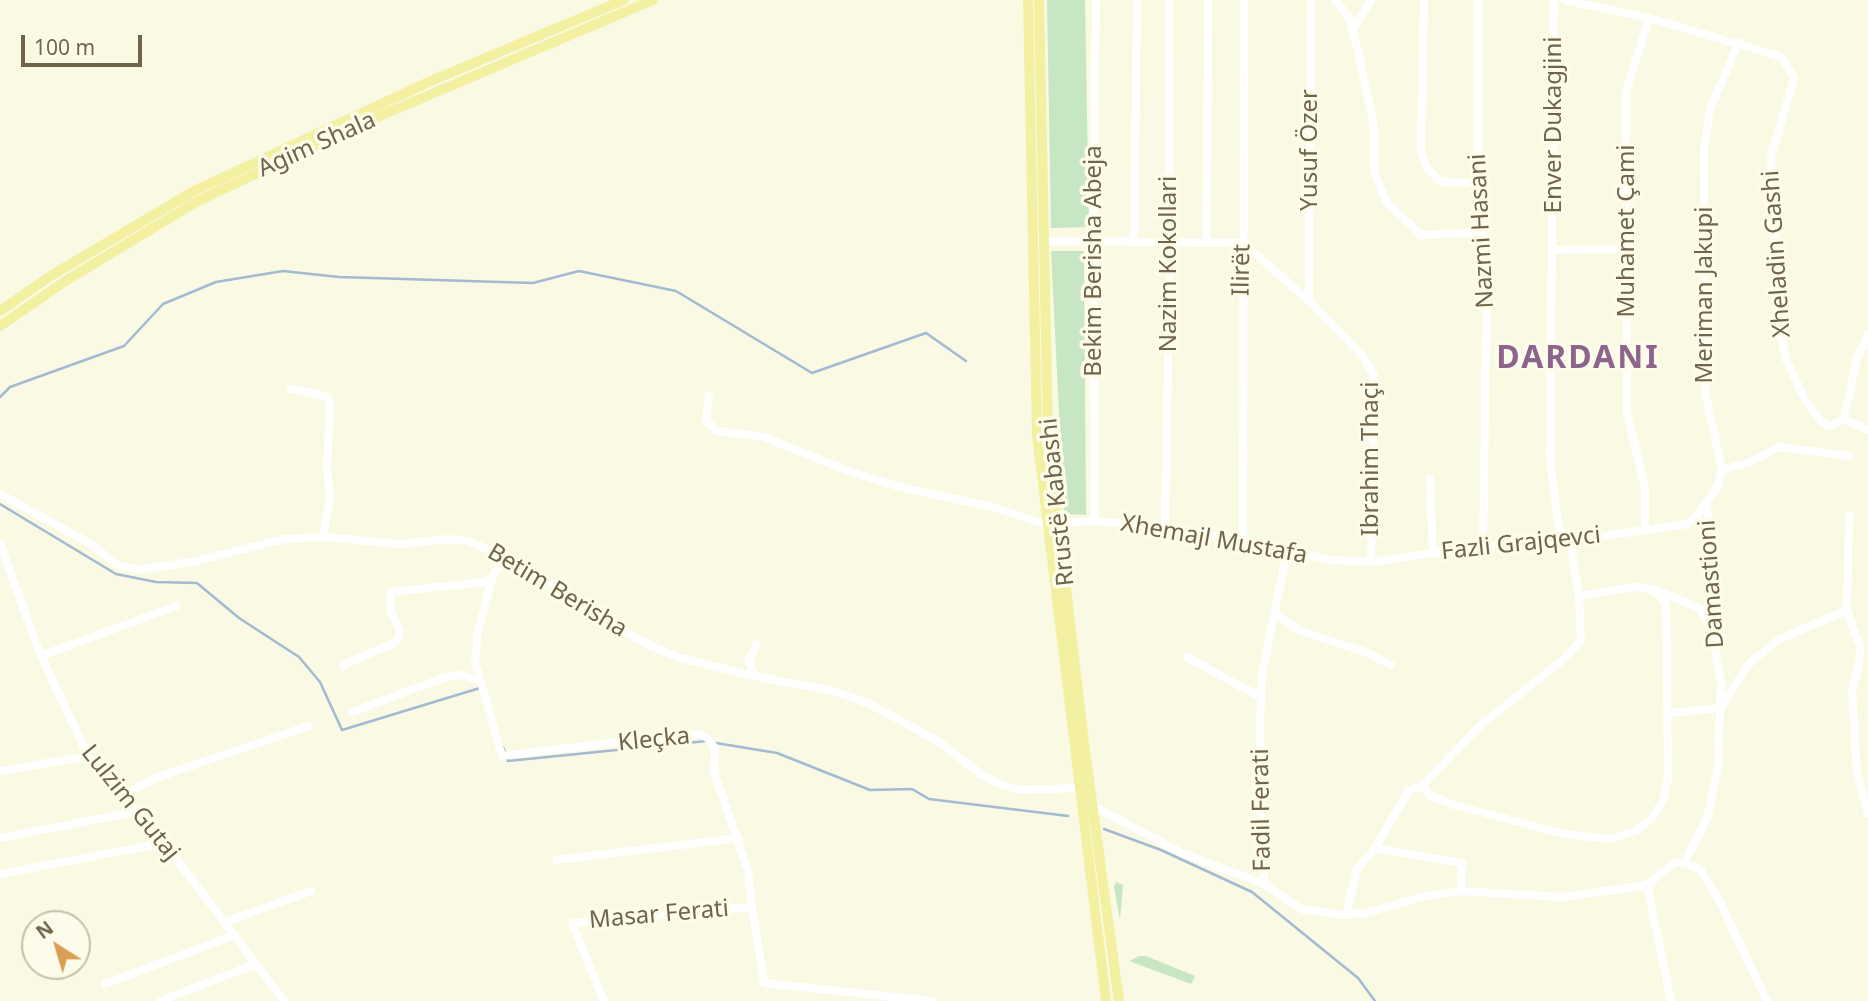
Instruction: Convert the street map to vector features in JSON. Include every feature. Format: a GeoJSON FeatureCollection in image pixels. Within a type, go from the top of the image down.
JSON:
{"type":"FeatureCollection","features":[{"type":"Feature","properties":{"kind":"main road","name":"Agim Shala"},"geometry":{"type":"LineString","coordinates":[[0,311],[52,275],[217,180],[433,79],[624,0]]}},
{"type":"Feature","properties":{"kind":"main road","name":"Agim Shala"},"geometry":{"type":"LineString","coordinates":[[0,326],[67,280],[196,202],[361,124],[653,0]]}},
{"type":"Feature","properties":{"kind":"main road","name":"Rrustë Kabashi"},"geometry":{"type":"LineString","coordinates":[[1028,0],[1037,435],[1106,1001]]}},
{"type":"Feature","properties":{"kind":"main road","name":"Rrustë Kabashi"},"geometry":{"type":"LineString","coordinates":[[1039,0],[1048,433],[1084,743],[1095,807],[1119,1001]]}},
{"type":"Feature","properties":{"kind":"street","name":"Bekim Berisha Abeja"},"geometry":{"type":"LineString","coordinates":[[1095,521],[1093,241],[1096,0]]}},
{"type":"Feature","properties":{"kind":"street"},"geometry":{"type":"LineString","coordinates":[[1133,242],[1137,0]]}},
{"type":"Feature","properties":{"kind":"street","name":"Nazim Kokollari"},"geometry":{"type":"LineString","coordinates":[[1165,528],[1170,243],[1170,0]]}},
{"type":"Feature","properties":{"kind":"street"},"geometry":{"type":"LineString","coordinates":[[1207,243],[1208,0]]}},
{"type":"Feature","properties":{"kind":"street","name":"Ilirët"},"geometry":{"type":"LineString","coordinates":[[1243,540],[1244,0]]}},
{"type":"Feature","properties":{"kind":"street","name":"Yusuf Özer"},"geometry":{"type":"LineString","coordinates":[[1309,301],[1311,0]]}},
{"type":"Feature","properties":{"kind":"street"},"geometry":{"type":"LineString","coordinates":[[1335,0],[1349,17],[1374,126],[1374,172],[1387,203],[1420,235],[1484,232]]}},
{"type":"Feature","properties":{"kind":"street"},"geometry":{"type":"LineString","coordinates":[[1352,30],[1371,0]]}},
{"type":"Feature","properties":{"kind":"street"},"geometry":{"type":"LineString","coordinates":[[1424,0],[1421,152],[1427,168],[1441,182],[1478,183]]}},
{"type":"Feature","properties":{"kind":"street","name":"Nazmi Hasani"},"geometry":{"type":"LineString","coordinates":[[1478,0],[1478,183],[1487,271],[1483,546]]}},
{"type":"Feature","properties":{"kind":"street","name":"Enver Dukagjini"},"geometry":{"type":"LineString","coordinates":[[1554,0],[1554,250],[1550,461],[1565,541]]}},
{"type":"Feature","properties":{"kind":"street"},"geometry":{"type":"LineString","coordinates":[[1564,0],[1648,18],[1739,42]]}},
{"type":"Feature","properties":{"kind":"street","name":"Muhamet Çami"},"geometry":{"type":"LineString","coordinates":[[1645,530],[1646,488],[1627,413],[1626,91],[1648,18]]}},
{"type":"Feature","properties":{"kind":"street","name":"Xheladin Gashi"},"geometry":{"type":"LineString","coordinates":[[1739,42],[1782,57],[1794,78],[1771,157],[1779,324],[1786,359],[1804,398],[1821,422],[1830,426],[1844,419]]}},
{"type":"Feature","properties":{"kind":"street","name":"Meriman Jakupi"},"geometry":{"type":"LineString","coordinates":[[1722,470],[1705,392],[1704,149],[1710,109],[1739,42]]}},
{"type":"Feature","properties":{"kind":"street"},"geometry":{"type":"LineString","coordinates":[[1033,241],[1243,243]]}},
{"type":"Feature","properties":{"kind":"street","name":"Ibrahim Thaçi"},"geometry":{"type":"LineString","coordinates":[[1243,243],[1309,301],[1363,356],[1374,376],[1371,562]]}},
{"type":"Feature","properties":{"kind":"street","name":"Enver Dukagjini"},"geometry":{"type":"LineString","coordinates":[[1554,250],[1627,249]]}},
{"type":"Feature","properties":{"kind":"street"},"geometry":{"type":"LineString","coordinates":[[1868,335],[1857,358],[1844,419],[1868,430]]}},
{"type":"Feature","properties":{"kind":"street"},"geometry":{"type":"LineString","coordinates":[[291,389],[325,396],[330,402],[327,467],[330,498],[323,537]]}},
{"type":"Feature","properties":{"kind":"street"},"geometry":{"type":"LineString","coordinates":[[709,395],[706,421],[717,430],[764,437],[851,472],[996,508],[1046,525]]}},
{"type":"Feature","properties":{"kind":"street"},"geometry":{"type":"LineString","coordinates":[[1707,503],[1717,488],[1722,470],[1750,462],[1779,447],[1849,456]]}},
{"type":"Feature","properties":{"kind":"street"},"geometry":{"type":"LineString","coordinates":[[1430,480],[1433,553]]}},
{"type":"Feature","properties":{"kind":"street","name":"Betim Berisha"},"geometry":{"type":"LineString","coordinates":[[0,494],[91,544],[116,564],[139,570],[284,540],[323,537],[400,544],[460,540],[480,545],[651,646],[680,659],[833,691],[870,705],[940,741],[982,775],[1002,785],[1021,790],[1079,788]]}},
{"type":"Feature","properties":{"kind":"street","name":"Fazli Grajqevci"},"geometry":{"type":"LineString","coordinates":[[1371,562],[1483,546],[1565,541],[1671,528],[1688,524],[1707,503]]}},
{"type":"Feature","properties":{"kind":"street","name":"Damastioni"},"geometry":{"type":"LineString","coordinates":[[1684,863],[1707,819],[1718,767],[1721,682],[1711,629],[1714,595],[1707,503]]}},
{"type":"Feature","properties":{"kind":"street"},"geometry":{"type":"LineString","coordinates":[[1849,514],[1847,610],[1860,647],[1852,701],[1857,774],[1868,813]]}},
{"type":"Feature","properties":{"kind":"street","name":"Xhemajl Mustafa"},"geometry":{"type":"LineString","coordinates":[[1058,523],[1095,521],[1165,528],[1243,540],[1330,561],[1371,562]]}},
{"type":"Feature","properties":{"kind":"street"},"geometry":{"type":"LineString","coordinates":[[1346,915],[1357,869],[1376,848],[1409,790],[1422,786],[1480,725],[1566,657],[1581,641],[1579,596],[1565,541]]}},
{"type":"Feature","properties":{"kind":"street","name":"Lulzim Gutaj"},"geometry":{"type":"LineString","coordinates":[[0,543],[41,656],[88,756],[163,843],[284,1001]]}},
{"type":"Feature","properties":{"kind":"street","name":"Fadil Ferati"},"geometry":{"type":"LineString","coordinates":[[1287,551],[1265,651],[1260,728],[1264,884],[1301,909],[1346,915],[1366,914],[1425,896],[1461,891],[1562,897],[1647,885]]}},
{"type":"Feature","properties":{"kind":"street"},"geometry":{"type":"LineString","coordinates":[[352,712],[446,677],[461,675],[479,680],[475,661],[478,631],[493,576],[503,558]]}},
{"type":"Feature","properties":{"kind":"street"},"geometry":{"type":"LineString","coordinates":[[343,665],[394,643],[399,637],[400,631],[391,612],[391,592],[486,582],[493,576]]}},
{"type":"Feature","properties":{"kind":"street"},"geometry":{"type":"LineString","coordinates":[[1579,596],[1633,587],[1665,591],[1699,608],[1711,629]]}},
{"type":"Feature","properties":{"kind":"street"},"geometry":{"type":"LineString","coordinates":[[1422,786],[1440,800],[1521,824],[1584,837],[1609,839],[1636,831],[1652,818],[1663,801],[1668,778],[1669,713],[1666,605],[1660,595],[1648,588]]}},
{"type":"Feature","properties":{"kind":"street"},"geometry":{"type":"LineString","coordinates":[[41,656],[176,606]]}},
{"type":"Feature","properties":{"kind":"street"},"geometry":{"type":"LineString","coordinates":[[1669,713],[1720,708],[1749,664],[1778,640],[1847,610]]}},
{"type":"Feature","properties":{"kind":"street"},"geometry":{"type":"LineString","coordinates":[[1275,613],[1300,631],[1366,652],[1391,665]]}},
{"type":"Feature","properties":{"kind":"street"},"geometry":{"type":"LineString","coordinates":[[754,676],[749,660],[756,645]]}},
{"type":"Feature","properties":{"kind":"street"},"geometry":{"type":"LineString","coordinates":[[1187,657],[1262,698]]}},
{"type":"Feature","properties":{"kind":"street"},"geometry":{"type":"LineString","coordinates":[[1859,664],[1868,658]]}},
{"type":"Feature","properties":{"kind":"street","name":"Kleçka"},"geometry":{"type":"LineString","coordinates":[[479,680],[502,756],[507,758],[699,734],[712,742],[715,748],[714,772],[739,838],[748,871],[752,907]]}},
{"type":"Feature","properties":{"kind":"street"},"geometry":{"type":"LineString","coordinates":[[121,796],[156,778],[308,726]]}},
{"type":"Feature","properties":{"kind":"street"},"geometry":{"type":"LineString","coordinates":[[0,771],[88,756]]}},
{"type":"Feature","properties":{"kind":"street"},"geometry":{"type":"LineString","coordinates":[[1095,807],[1182,853],[1264,884]]}},
{"type":"Feature","properties":{"kind":"street"},"geometry":{"type":"LineString","coordinates":[[0,838],[134,812]]}},
{"type":"Feature","properties":{"kind":"street"},"geometry":{"type":"LineString","coordinates":[[556,860],[739,838]]}},
{"type":"Feature","properties":{"kind":"street"},"geometry":{"type":"LineString","coordinates":[[0,874],[163,843]]}},
{"type":"Feature","properties":{"kind":"street"},"geometry":{"type":"LineString","coordinates":[[1376,848],[1462,863],[1461,891]]}},
{"type":"Feature","properties":{"kind":"street"},"geometry":{"type":"LineString","coordinates":[[1671,1001],[1647,885],[1675,862],[1700,869],[1718,898],[1767,1001]]}},
{"type":"Feature","properties":{"kind":"street"},"geometry":{"type":"LineString","coordinates":[[225,922],[311,891]]}},
{"type":"Feature","properties":{"kind":"street","name":"Masar Ferati"},"geometry":{"type":"LineString","coordinates":[[604,1001],[572,923],[752,907],[765,983],[932,1001]]}},
{"type":"Feature","properties":{"kind":"street"},"geometry":{"type":"LineString","coordinates":[[105,984],[235,935]]}},
{"type":"Feature","properties":{"kind":"street"},"geometry":{"type":"LineString","coordinates":[[160,1001],[256,964]]}},
{"type":"Feature","properties":{"kind":"green space"},"geometry":{"type":"Polygon","coordinates":[[[1047,0],[1085,0],[1089,227],[1051,228],[1047,0]]]}},
{"type":"Feature","properties":{"kind":"green space"},"geometry":{"type":"Polygon","coordinates":[[[1051,251],[1084,251],[1086,515],[1064,514],[1051,251]]]}},
{"type":"Feature","properties":{"kind":"green space"},"geometry":{"type":"Polygon","coordinates":[[[1116,882],[1123,885],[1120,920],[1114,887],[1116,882]]]}},
{"type":"Feature","properties":{"kind":"green space"},"geometry":{"type":"Polygon","coordinates":[[[1140,956],[1195,976],[1191,984],[1129,961],[1140,956]]]}},
{"type":"Feature","properties":{"kind":"waterway"},"geometry":{"type":"LineString","coordinates":[[0,397],[10,387],[124,346],[163,304],[216,282],[283,271],[339,277],[533,283],[579,271],[676,291],[812,373],[926,333],[966,361]]}},
{"type":"Feature","properties":{"kind":"waterway"},"geometry":{"type":"LineString","coordinates":[[0,504],[116,574],[156,582],[197,583],[239,618],[299,657],[320,682],[342,730],[480,688]]}},
{"type":"Feature","properties":{"kind":"waterway"},"geometry":{"type":"LineString","coordinates":[[503,747],[508,761],[706,741]]}},
{"type":"Feature","properties":{"kind":"waterway"},"geometry":{"type":"LineString","coordinates":[[716,743],[777,753],[870,790],[912,789],[929,799],[1068,816]]}},
{"type":"Feature","properties":{"kind":"waterway"},"geometry":{"type":"LineString","coordinates":[[1104,829],[1161,850],[1252,892],[1358,978],[1375,1001]]}},
{"type":"Feature","properties":{"kind":"district","name":"DARDANI"},"geometry":{"type":"Point","coordinates":[1578,359]}}]}
